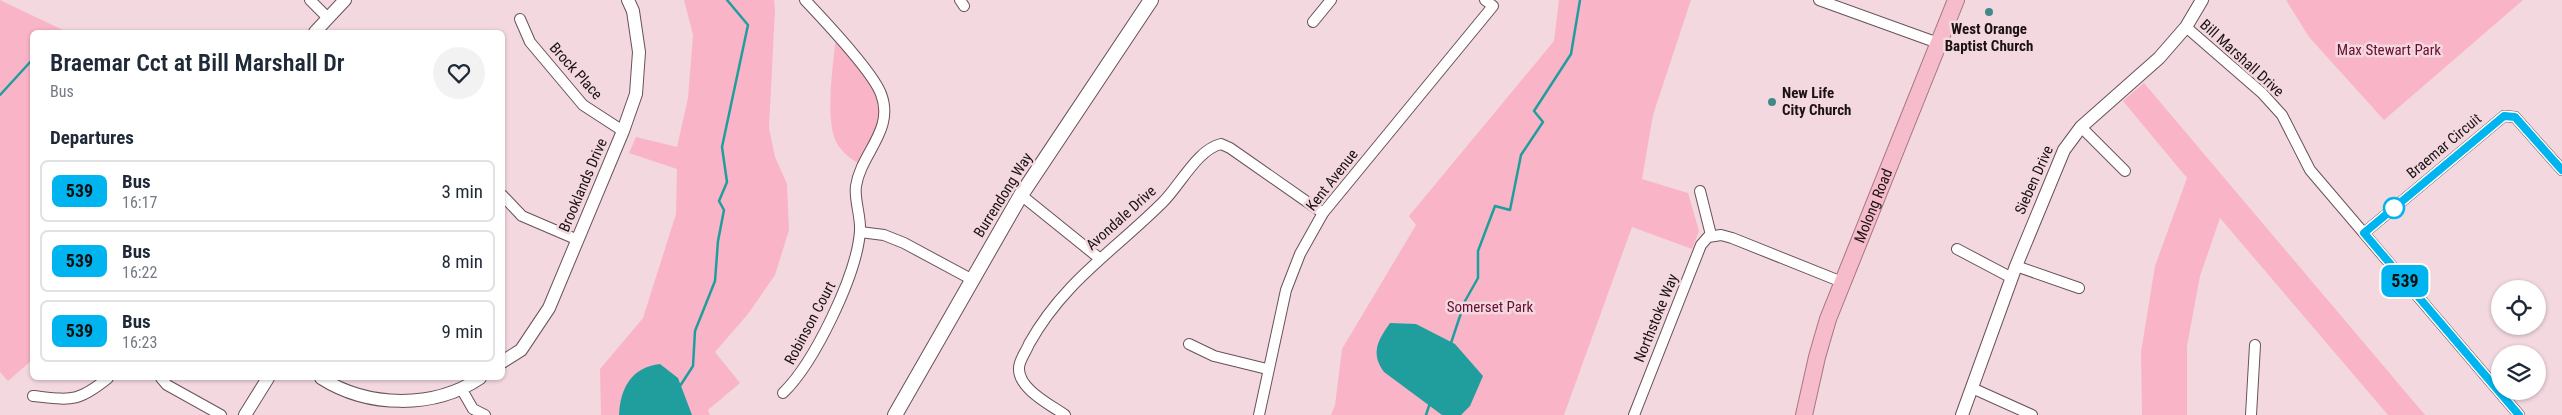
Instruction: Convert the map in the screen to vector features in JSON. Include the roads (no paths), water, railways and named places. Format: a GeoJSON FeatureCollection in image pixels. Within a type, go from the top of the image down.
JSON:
{"type":"FeatureCollection","features":[{"type":"Feature","properties":{"kind":"highway","name":"Molong Road"},"geometry":{"type":"LineString","coordinates":[[1804,415],[1817,357],[1842,282],[1956,0]]}},
{"type":"Feature","properties":{"kind":"main road","name":"Burrendong Way"},"geometry":{"type":"LineString","coordinates":[[895,415],[971,279],[1021,195],[1151,0]]}},
{"type":"Feature","properties":{"kind":"street"},"geometry":{"type":"LineString","coordinates":[[310,0],[327,17]]}},
{"type":"Feature","properties":{"kind":"street"},"geometry":{"type":"LineString","coordinates":[[317,30],[345,0]]}},
{"type":"Feature","properties":{"kind":"street","name":"Brooklands Drive"},"geometry":{"type":"LineString","coordinates":[[505,360],[521,350],[549,308],[623,131],[636,94],[639,52],[633,11],[628,0]]}},
{"type":"Feature","properties":{"kind":"street","name":"Robinson Court"},"geometry":{"type":"LineString","coordinates":[[783,393],[796,380],[834,312],[848,282],[860,232],[856,187],[862,166],[878,140],[886,115],[881,94],[869,74],[805,0]]}},
{"type":"Feature","properties":{"kind":"street"},"geometry":{"type":"LineString","coordinates":[[1313,22],[1331,0]]}},
{"type":"Feature","properties":{"kind":"street","name":"Kent Avenue"},"geometry":{"type":"LineString","coordinates":[[1259,415],[1267,369],[1286,290],[1300,254],[1323,214],[1493,6],[1485,0]]}},
{"type":"Feature","properties":{"kind":"street"},"geometry":{"type":"LineString","coordinates":[[1819,0],[1938,44]]}},
{"type":"Feature","properties":{"kind":"street","name":"Sieben Drive"},"geometry":{"type":"LineString","coordinates":[[1962,415],[2014,272],[2052,174],[2064,150],[2081,127],[2159,58],[2186,27],[2202,0]]}},
{"type":"Feature","properties":{"kind":"street","name":"Brock Place"},"geometry":{"type":"LineString","coordinates":[[520,19],[530,42],[583,105],[623,131]]}},
{"type":"Feature","properties":{"kind":"street","name":"Bill Marshall Drive"},"geometry":{"type":"LineString","coordinates":[[2186,27],[2262,93],[2282,115],[2310,170],[2519,415]]}},
{"type":"Feature","properties":{"kind":"street","name":"Braemar Circuit"},"geometry":{"type":"LineString","coordinates":[[2364,233],[2504,116],[2515,117],[2562,170]]}},
{"type":"Feature","properties":{"kind":"street"},"geometry":{"type":"LineString","coordinates":[[2081,127],[2125,171]]}},
{"type":"Feature","properties":{"kind":"street","name":"Avondale Drive"},"geometry":{"type":"LineString","coordinates":[[1065,415],[1026,386],[1021,378],[1020,363],[1047,315],[1076,280],[1170,196],[1205,151],[1221,144],[1230,148],[1323,214]]}},
{"type":"Feature","properties":{"kind":"street"},"geometry":{"type":"LineString","coordinates":[[1700,191],[1711,235],[1732,238],[1842,282]]}},
{"type":"Feature","properties":{"kind":"street"},"geometry":{"type":"LineString","coordinates":[[1021,195],[1099,258]]}},
{"type":"Feature","properties":{"kind":"street"},"geometry":{"type":"LineString","coordinates":[[505,198],[522,216],[578,240]]}},
{"type":"Feature","properties":{"kind":"street"},"geometry":{"type":"LineString","coordinates":[[860,232],[884,234],[971,279]]}},
{"type":"Feature","properties":{"kind":"street","name":"Northstoke Way"},"geometry":{"type":"LineString","coordinates":[[1634,415],[1701,245],[1711,235]]}},
{"type":"Feature","properties":{"kind":"street"},"geometry":{"type":"LineString","coordinates":[[1957,248],[2014,272],[2079,288]]}},
{"type":"Feature","properties":{"kind":"street"},"geometry":{"type":"LineString","coordinates":[[1189,344],[1214,356],[1267,369]]}},
{"type":"Feature","properties":{"kind":"street"},"geometry":{"type":"LineString","coordinates":[[2251,415],[2255,345]]}},
{"type":"Feature","properties":{"kind":"street"},"geometry":{"type":"LineString","coordinates":[[33,396],[70,400],[89,393],[105,380]]}},
{"type":"Feature","properties":{"kind":"street"},"geometry":{"type":"LineString","coordinates":[[164,380],[167,384],[221,415]]}},
{"type":"Feature","properties":{"kind":"street"},"geometry":{"type":"LineString","coordinates":[[245,415],[267,380]]}},
{"type":"Feature","properties":{"kind":"street"},"geometry":{"type":"LineString","coordinates":[[325,380],[338,388],[381,400],[430,399],[462,390],[477,380]]}},
{"type":"Feature","properties":{"kind":"street"},"geometry":{"type":"LineString","coordinates":[[1972,388],[2032,415]]}},
{"type":"Feature","properties":{"kind":"street"},"geometry":{"type":"LineString","coordinates":[[462,390],[474,409],[485,415]]}},
{"type":"Feature","properties":{"kind":"water"},"geometry":{"type":"Polygon","coordinates":[[[1390,323],[1416,324],[1455,344],[1483,376],[1470,406],[1461,415],[1442,415],[1384,372],[1377,359],[1377,347],[1390,323]]]}},
{"type":"Feature","properties":{"kind":"water"},"geometry":{"type":"Polygon","coordinates":[[[660,364],[678,378],[692,415],[619,415],[622,396],[629,380],[642,369],[660,364]]]}},
{"type":"Feature","properties":{"kind":"waterway"},"geometry":{"type":"LineString","coordinates":[[680,386],[693,366],[695,331],[715,281],[718,241],[724,210],[719,201],[727,182],[722,147],[748,25],[727,0]]}},
{"type":"Feature","properties":{"kind":"waterway"},"geometry":{"type":"LineString","coordinates":[[1451,343],[1465,301],[1478,278],[1478,251],[1495,206],[1510,210],[1521,155],[1543,122],[1534,111],[1571,54],[1580,0]]}},
{"type":"Feature","properties":{"kind":"waterway"},"geometry":{"type":"LineString","coordinates":[[0,95],[30,62]]}},
{"type":"Feature","properties":{"kind":"waterway"},"geometry":{"type":"LineString","coordinates":[[1426,415],[1430,403]]}},
{"type":"Feature","properties":{"kind":"place","name":"West Orange Baptist Church"},"geometry":{"type":"Point","coordinates":[1989,12]}},
{"type":"Feature","properties":{"kind":"place","name":"New Life City Church"},"geometry":{"type":"Point","coordinates":[1772,102]}},
{"type":"Feature","properties":{"kind":"park label","name":"Max Stewart Park"},"geometry":{"type":"Point","coordinates":[2389,50]}},
{"type":"Feature","properties":{"kind":"park label","name":"Somerset Park"},"geometry":{"type":"Point","coordinates":[1490,307]}}]}
